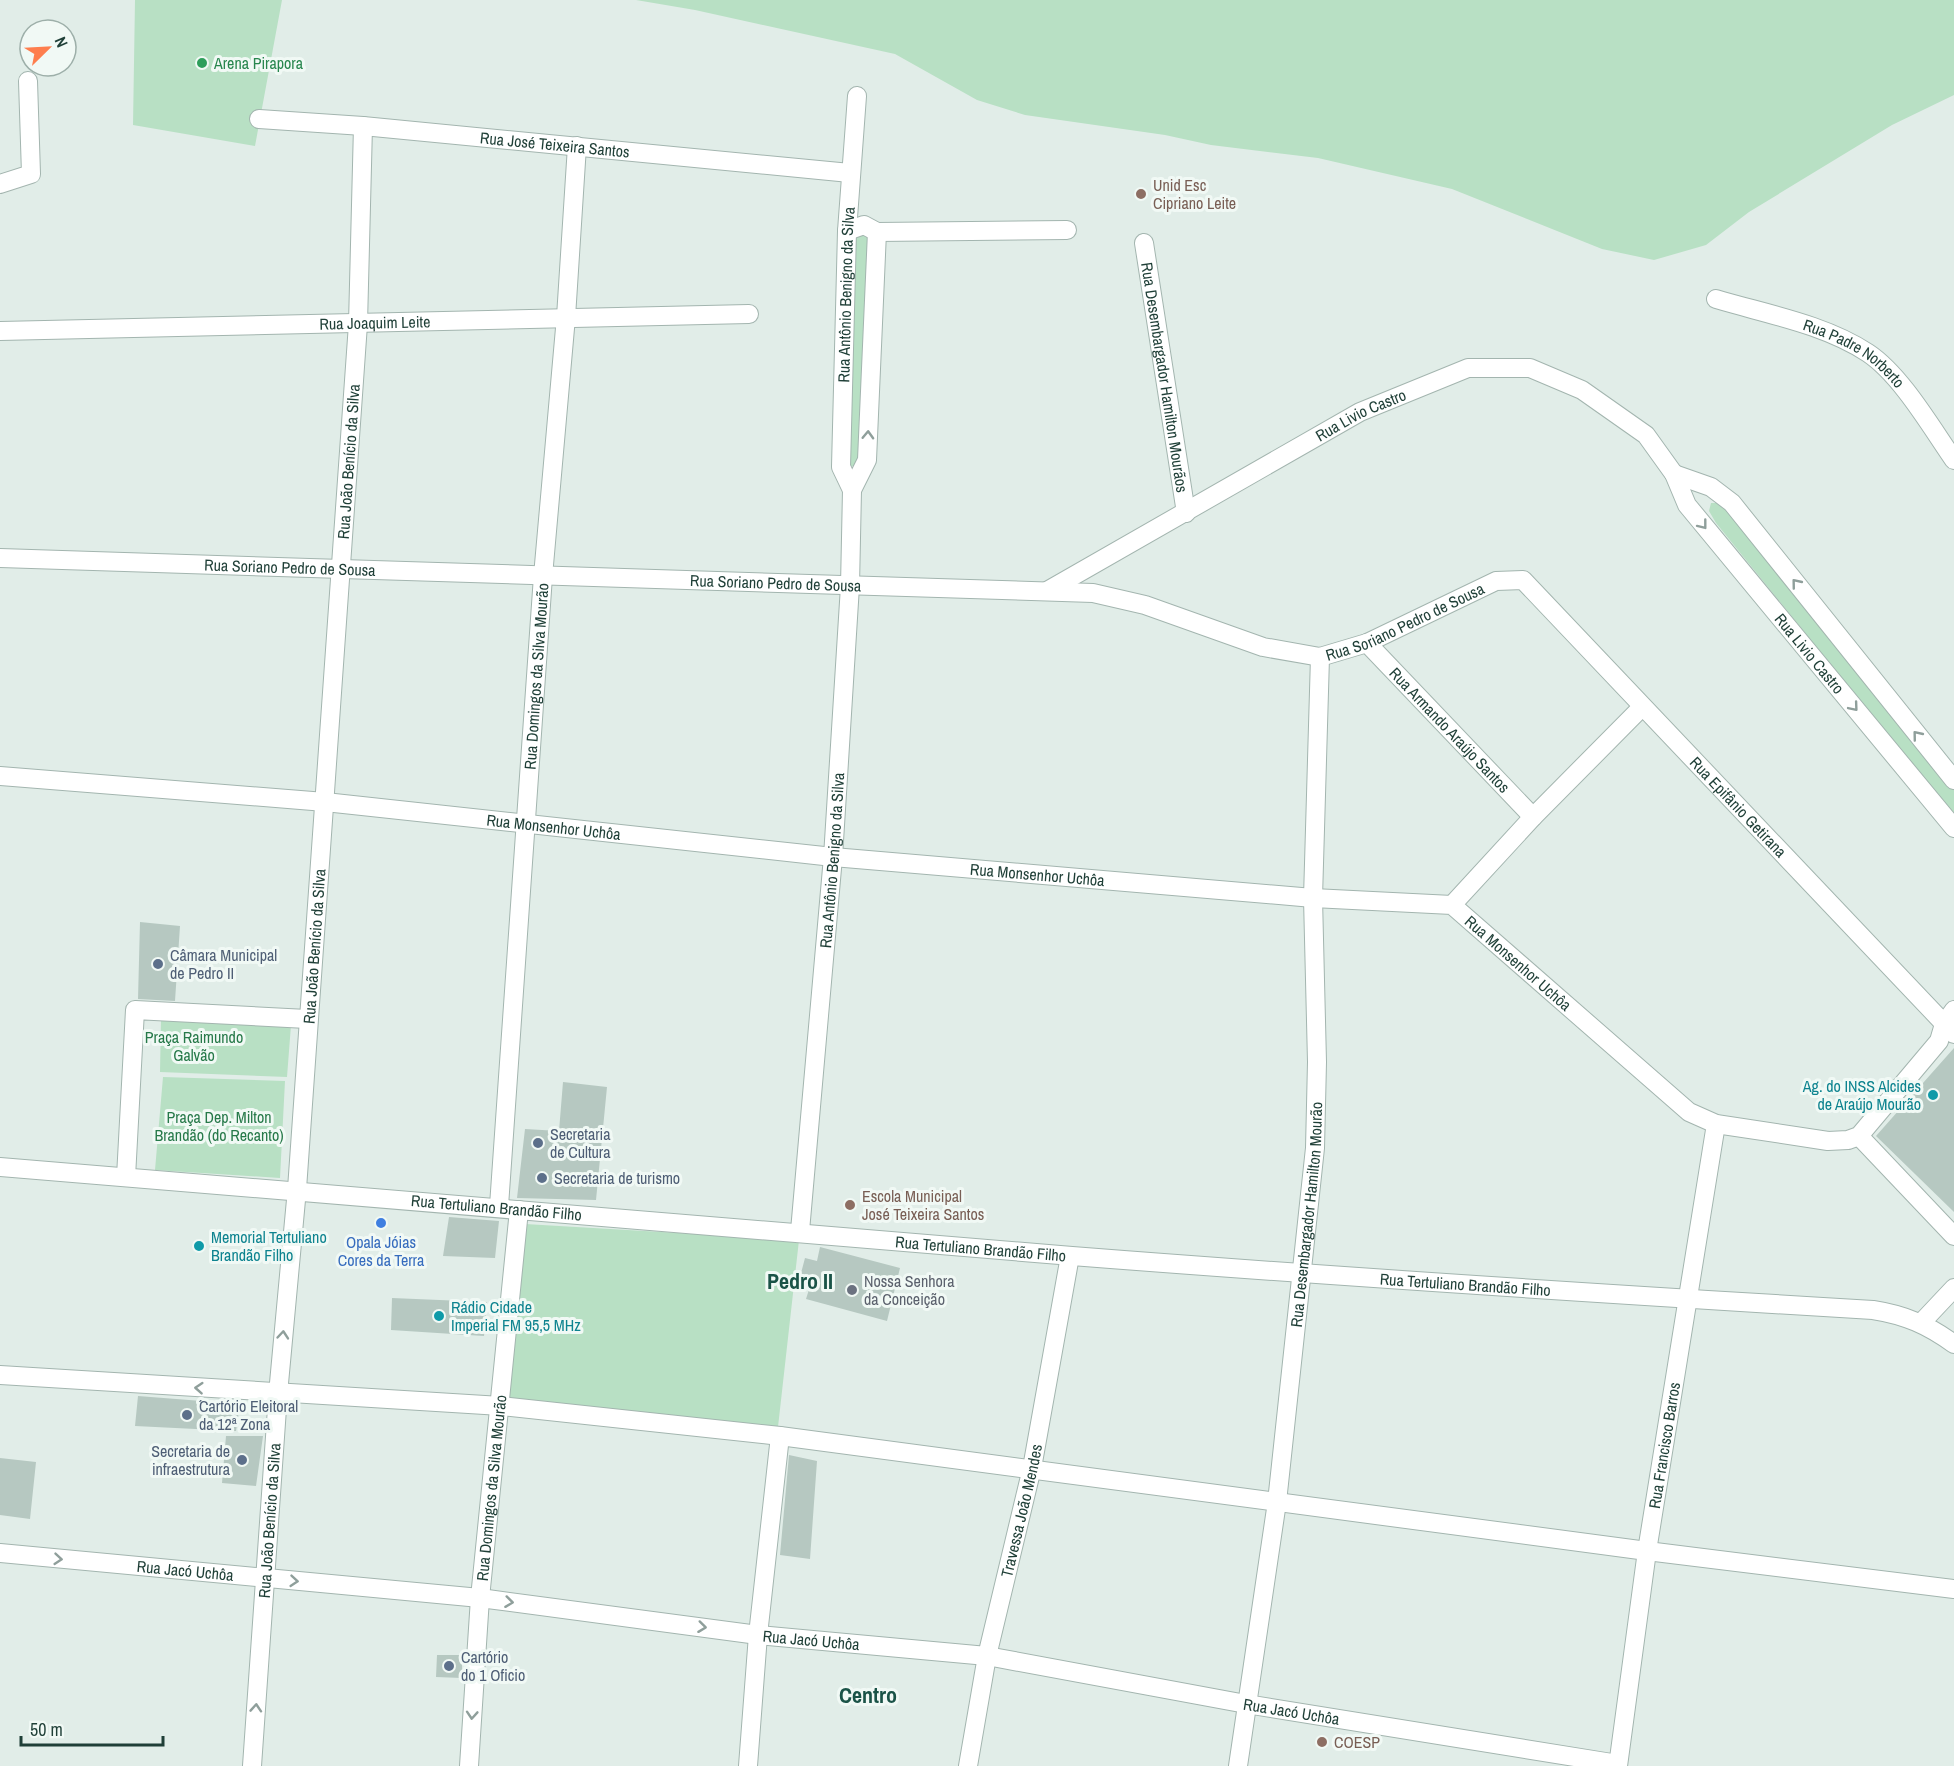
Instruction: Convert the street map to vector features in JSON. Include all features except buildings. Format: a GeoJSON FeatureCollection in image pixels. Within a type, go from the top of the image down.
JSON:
{"type":"FeatureCollection","features":[{"type":"Feature","properties":{"kind":"street"},"geometry":{"type":"LineString","coordinates":[[0,184],[31,174],[28,81]]}},
{"type":"Feature","properties":{"kind":"street","name":"Rua Antônio Benigno da Silva"},"geometry":{"type":"LineString","coordinates":[[852,490],[841,467],[847,231],[857,96]]}},
{"type":"Feature","properties":{"kind":"street","name":"Rua José Teixeira Santos"},"geometry":{"type":"LineString","coordinates":[[259,119],[363,126],[850,172]]}},
{"type":"Feature","properties":{"kind":"street","name":"Rua João Benício da Silva"},"geometry":{"type":"LineString","coordinates":[[252,1766],[278,1394],[297,1189],[307,1018],[325,802],[339,567],[358,324],[363,126]]}},
{"type":"Feature","properties":{"kind":"street","name":"Rua Domingos da Silva Mourão"},"geometry":{"type":"LineString","coordinates":[[499,1206],[543,576],[566,316],[577,146]]}},
{"type":"Feature","properties":{"kind":"street"},"geometry":{"type":"LineString","coordinates":[[847,231],[864,225],[877,232],[1066,230]]}},
{"type":"Feature","properties":{"kind":"street","name":"Rua Antônio Benigno da Silva"},"geometry":{"type":"LineString","coordinates":[[800,1231],[833,857],[850,586],[852,490],[867,460],[877,232]]}},
{"type":"Feature","properties":{"kind":"street","name":"Rua Desembargador Hamilton Mourãos"},"geometry":{"type":"LineString","coordinates":[[1144,243],[1186,513]]}},
{"type":"Feature","properties":{"kind":"street","name":"Rua Padre Norberto"},"geometry":{"type":"LineString","coordinates":[[1716,299],[1838,336],[1870,354],[1906,392],[1954,460]]}},
{"type":"Feature","properties":{"kind":"street","name":"Rua Joaquim Leite"},"geometry":{"type":"LineString","coordinates":[[0,331],[358,324],[566,316],[748,314]]}},
{"type":"Feature","properties":{"kind":"street","name":"Rua Livio Castro"},"geometry":{"type":"LineString","coordinates":[[1046,592],[1360,412],[1468,368],[1530,368],[1582,390],[1646,435],[1674,474],[1687,505],[1708,532],[1954,828]]}},
{"type":"Feature","properties":{"kind":"street","name":"Rua Livio Castro"},"geometry":{"type":"LineString","coordinates":[[1674,474],[1711,487],[1732,503],[1954,780]]}},
{"type":"Feature","properties":{"kind":"street","name":"Rua Soriano Pedro de Sousa"},"geometry":{"type":"LineString","coordinates":[[0,558],[339,567],[543,576],[1093,593],[1145,605],[1263,647],[1320,657],[1367,643],[1496,581],[1523,580]]}},
{"type":"Feature","properties":{"kind":"street","name":"Rua Epifânio Getirana"},"geometry":{"type":"LineString","coordinates":[[1523,580],[1642,707],[1951,1022]]}},
{"type":"Feature","properties":{"kind":"street","name":"Rua Armando Araújo Santos"},"geometry":{"type":"LineString","coordinates":[[1367,643],[1533,817]]}},
{"type":"Feature","properties":{"kind":"street","name":"Rua Desembargador Hamilton Mourão"},"geometry":{"type":"LineString","coordinates":[[1238,1766],[1277,1502],[1315,1148],[1317,1062],[1313,898],[1320,657]]}},
{"type":"Feature","properties":{"kind":"street"},"geometry":{"type":"LineString","coordinates":[[1452,905],[1533,817],[1642,707]]}},
{"type":"Feature","properties":{"kind":"street","name":"Rua Monsenhor Uchôa"},"geometry":{"type":"LineString","coordinates":[[0,776],[325,802],[833,857],[1313,898],[1452,905],[1689,1112],[1716,1124],[1828,1141],[1848,1140],[1859,1136]]}},
{"type":"Feature","properties":{"kind":"street"},"geometry":{"type":"LineString","coordinates":[[126,1177],[135,1010],[307,1018]]}},
{"type":"Feature","properties":{"kind":"street"},"geometry":{"type":"LineString","coordinates":[[1951,1022],[1939,1041],[1859,1136],[1954,1236]]}},
{"type":"Feature","properties":{"kind":"street","name":"Rua Francisco Barros"},"geometry":{"type":"LineString","coordinates":[[1618,1765],[1647,1551],[1716,1124]]}},
{"type":"Feature","properties":{"kind":"street","name":"Rua Tertuliano Brandão Filho"},"geometry":{"type":"LineString","coordinates":[[0,1167],[297,1189],[1070,1256],[1873,1310],[1922,1322],[1954,1344]]}},
{"type":"Feature","properties":{"kind":"street","name":"Rua Domingos da Silva Mourão"},"geometry":{"type":"LineString","coordinates":[[469,1766],[480,1598],[519,1210]]}},
{"type":"Feature","properties":{"kind":"street","name":"Travessa João Mendes"},"geometry":{"type":"LineString","coordinates":[[968,1766],[987,1656],[1032,1468],[1070,1256]]}},
{"type":"Feature","properties":{"kind":"street"},"geometry":{"type":"LineString","coordinates":[[1922,1322],[1954,1288]]}},
{"type":"Feature","properties":{"kind":"street"},"geometry":{"type":"LineString","coordinates":[[0,1375],[501,1406],[780,1436],[1647,1551],[1954,1589]]}},
{"type":"Feature","properties":{"kind":"street"},"geometry":{"type":"LineString","coordinates":[[748,1766],[758,1635],[780,1436]]}},
{"type":"Feature","properties":{"kind":"street","name":"Rua Jacó Uchôa"},"geometry":{"type":"LineString","coordinates":[[0,1553],[480,1598],[758,1635],[987,1656],[1246,1704],[1618,1765]]}},
{"type":"Feature","properties":{"kind":"green space","name":"Arena Pirapora"},"geometry":{"type":"Polygon","coordinates":[[[135,0],[282,0],[255,146],[133,125],[135,0]]]}},
{"type":"Feature","properties":{"kind":"green space"},"geometry":{"type":"Polygon","coordinates":[[[636,0],[1954,0],[1954,95],[1892,125],[1749,212],[1706,245],[1654,260],[1602,249],[1452,189],[1318,158],[1211,145],[1165,135],[1025,115],[977,100],[895,54],[695,10],[636,0]]]}},
{"type":"Feature","properties":{"kind":"green space"},"geometry":{"type":"Polygon","coordinates":[[[853,234],[874,235],[862,465],[845,467],[853,234]]]}},
{"type":"Feature","properties":{"kind":"green space"},"geometry":{"type":"Polygon","coordinates":[[[1711,503],[1719,503],[1727,507],[1954,788],[1954,817],[1716,523],[1709,511],[1711,503]]]}},
{"type":"Feature","properties":{"kind":"green space","name":"Praça Raimundo Galvão"},"geometry":{"type":"Polygon","coordinates":[[[161,1017],[291,1025],[287,1077],[160,1072],[161,1017]]]}},
{"type":"Feature","properties":{"kind":"green space","name":"Praça Dep. Milton Brandão (do Recanto)"},"geometry":{"type":"Polygon","coordinates":[[[163,1077],[285,1081],[280,1178],[155,1170],[163,1077]]]}},
{"type":"Feature","properties":{"kind":"green space"},"geometry":{"type":"Polygon","coordinates":[[[525,1224],[799,1240],[778,1427],[509,1398],[525,1224]]]}},
{"type":"Feature","properties":{"kind":"place","name":"Arena Pirapora"},"geometry":{"type":"Point","coordinates":[202,63]}},
{"type":"Feature","properties":{"kind":"place","name":"Unid Esc Cipriano Leite"},"geometry":{"type":"Point","coordinates":[1141,194]}},
{"type":"Feature","properties":{"kind":"place","name":"Câmara Municipal de Pedro II"},"geometry":{"type":"Point","coordinates":[158,964]}},
{"type":"Feature","properties":{"kind":"place","name":"Ag. do INSS Alcides de Araújo Mourão"},"geometry":{"type":"Point","coordinates":[1933,1095]}},
{"type":"Feature","properties":{"kind":"place","name":"Secretaria de Cultura"},"geometry":{"type":"Point","coordinates":[538,1143]}},
{"type":"Feature","properties":{"kind":"place","name":"Secretaria de turismo"},"geometry":{"type":"Point","coordinates":[542,1178]}},
{"type":"Feature","properties":{"kind":"place","name":"Escola Municipal José Teixeira Santos"},"geometry":{"type":"Point","coordinates":[850,1205]}},
{"type":"Feature","properties":{"kind":"place","name":"Opala Jóias Cores da Terra"},"geometry":{"type":"Point","coordinates":[381,1223]}},
{"type":"Feature","properties":{"kind":"place","name":"Memorial Tertuliano Brandão Filho"},"geometry":{"type":"Point","coordinates":[199,1246]}},
{"type":"Feature","properties":{"kind":"place","name":"Nossa Senhora da Conceição"},"geometry":{"type":"Point","coordinates":[852,1290]}},
{"type":"Feature","properties":{"kind":"place","name":"Rádio Cidade Imperial FM 95,5 MHz"},"geometry":{"type":"Point","coordinates":[439,1316]}},
{"type":"Feature","properties":{"kind":"place","name":"´Cartório Eleitoral da 12ª Zona"},"geometry":{"type":"Point","coordinates":[187,1415]}},
{"type":"Feature","properties":{"kind":"place","name":"Secretaria de infraestrutura"},"geometry":{"type":"Point","coordinates":[242,1460]}},
{"type":"Feature","properties":{"kind":"place","name":"Cartório do 1 Oficio"},"geometry":{"type":"Point","coordinates":[449,1666]}},
{"type":"Feature","properties":{"kind":"place","name":"COESP"},"geometry":{"type":"Point","coordinates":[1322,1742]}},
{"type":"Feature","properties":{"kind":"district","name":"Pedro II"},"geometry":{"type":"Point","coordinates":[800,1281]}},
{"type":"Feature","properties":{"kind":"district","name":"Centro"},"geometry":{"type":"Point","coordinates":[868,1695]}}]}
